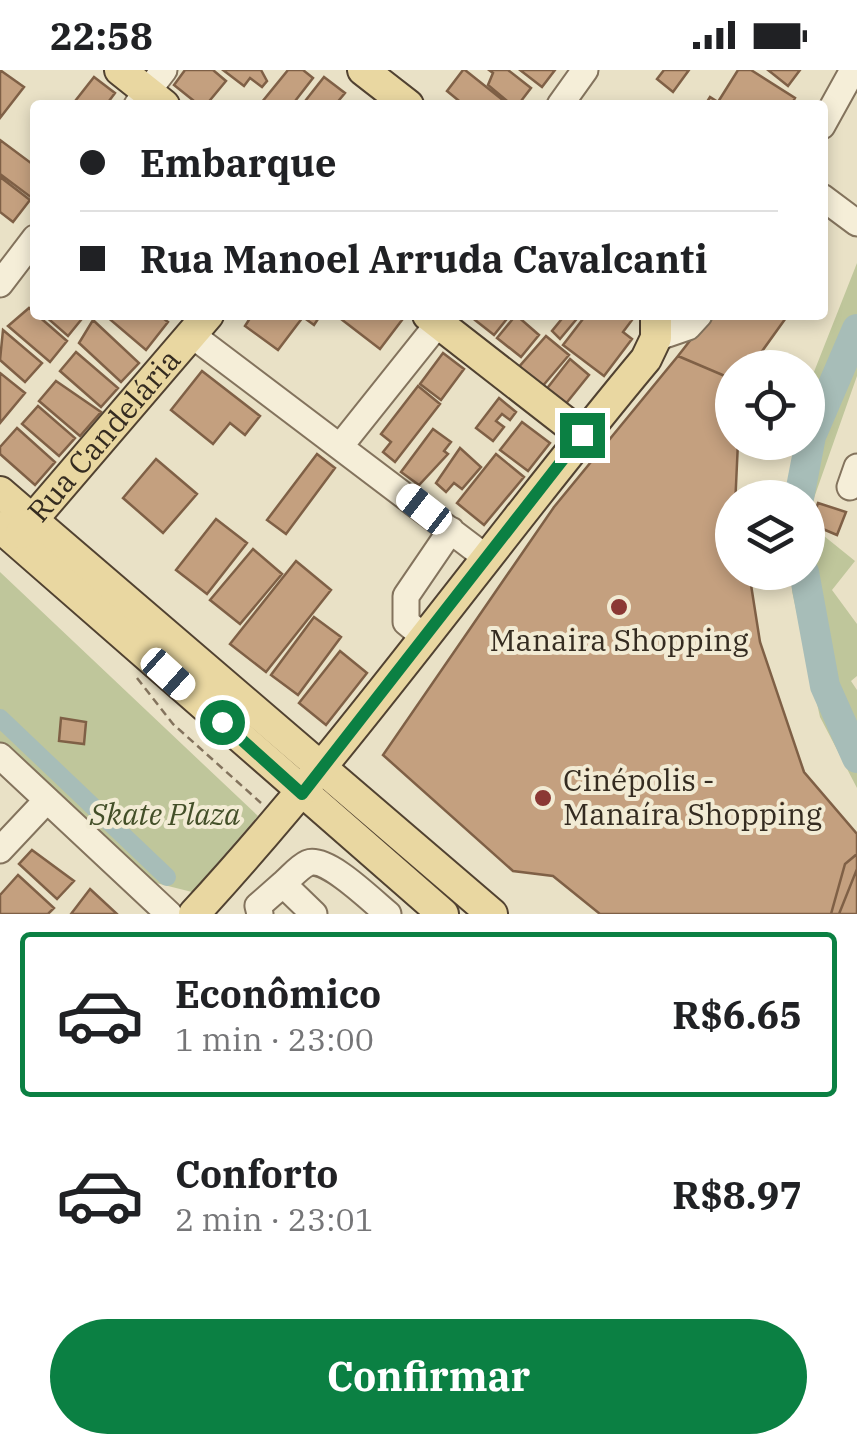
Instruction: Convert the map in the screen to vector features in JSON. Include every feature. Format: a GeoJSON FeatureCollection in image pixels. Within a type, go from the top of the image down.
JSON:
{"type":"FeatureCollection","features":[{"type":"Feature","properties":{"kind":"main road"},"geometry":{"type":"LineString","coordinates":[[120,70],[153,93]]}},
{"type":"Feature","properties":{"kind":"main road"},"geometry":{"type":"LineString","coordinates":[[371,86],[398,100]]}},
{"type":"Feature","properties":{"kind":"main road"},"geometry":{"type":"LineString","coordinates":[[439,320],[582,435]]}},
{"type":"Feature","properties":{"kind":"main road","name":"Rua Candelária"},"geometry":{"type":"LineString","coordinates":[[12,536],[200,325]]}},
{"type":"Feature","properties":{"kind":"main road"},"geometry":{"type":"LineString","coordinates":[[189,914],[280,821],[312,782],[484,556],[646,359],[656,327]]}},
{"type":"Feature","properties":{"kind":"main road"},"geometry":{"type":"LineString","coordinates":[[0,492],[12,536],[312,782],[492,914]]}},
{"type":"Feature","properties":{"kind":"main road"},"geometry":{"type":"LineString","coordinates":[[312,782],[443,914]]}},
{"type":"Feature","properties":{"kind":"street"},"geometry":{"type":"LineString","coordinates":[[564,100],[585,70]]}},
{"type":"Feature","properties":{"kind":"street"},"geometry":{"type":"LineString","coordinates":[[828,115],[853,70]]}},
{"type":"Feature","properties":{"kind":"street"},"geometry":{"type":"LineString","coordinates":[[828,201],[857,223]]}},
{"type":"Feature","properties":{"kind":"street"},"geometry":{"type":"LineString","coordinates":[[0,284],[30,245]]}},
{"type":"Feature","properties":{"kind":"street"},"geometry":{"type":"LineString","coordinates":[[342,444],[435,320]]}},
{"type":"Feature","properties":{"kind":"street"},"geometry":{"type":"LineString","coordinates":[[656,327],[688,327],[694,320]]}},
{"type":"Feature","properties":{"kind":"street"},"geometry":{"type":"LineString","coordinates":[[200,325],[484,556]]}},
{"type":"Feature","properties":{"kind":"street"},"geometry":{"type":"LineString","coordinates":[[423,636],[406,622],[406,596],[451,530]]}},
{"type":"Feature","properties":{"kind":"street"},"geometry":{"type":"LineString","coordinates":[[0,756],[47,800],[189,914]]}},
{"type":"Feature","properties":{"kind":"street"},"geometry":{"type":"LineString","coordinates":[[0,850],[47,800]]}},
{"type":"Feature","properties":{"kind":"street"},"geometry":{"type":"LineString","coordinates":[[260,914],[258,906],[313,861],[326,864],[388,914]]}},
{"type":"Feature","properties":{"kind":"street"},"geometry":{"type":"LineString","coordinates":[[283,884],[314,914]]}},
{"type":"Feature","properties":{"kind":"path"},"geometry":{"type":"LineString","coordinates":[[131,665],[172,724],[280,821]]}},
{"type":"Feature","properties":{"kind":"green space"},"geometry":{"type":"Polygon","coordinates":[[[857,263],[857,376],[820,480],[793,480],[793,460],[825,460],[823,350],[857,263]]]}},
{"type":"Feature","properties":{"kind":"green space"},"geometry":{"type":"Polygon","coordinates":[[[825,537],[855,561],[832,590],[857,624],[857,676],[851,681],[857,690],[857,788],[820,717],[792,591],[825,590],[825,537]]]}},
{"type":"Feature","properties":{"kind":"green space","name":"Skate Plaza"},"geometry":{"type":"Polygon","coordinates":[[[0,572],[258,816],[192,892],[140,879],[0,743],[0,572]]]}},
{"type":"Feature","properties":{"kind":"building"},"geometry":{"type":"Polygon","coordinates":[[[0,70],[24,87],[0,118],[0,70]]]}},
{"type":"Feature","properties":{"kind":"building"},"geometry":{"type":"Polygon","coordinates":[[[185,70],[213,70],[226,81],[210,100],[193,100],[174,85],[185,70]]]}},
{"type":"Feature","properties":{"kind":"building"},"geometry":{"type":"Polygon","coordinates":[[[223,70],[261,70],[267,81],[262,87],[250,78],[244,86],[223,70]]]}},
{"type":"Feature","properties":{"kind":"building"},"geometry":{"type":"Polygon","coordinates":[[[288,70],[303,70],[313,78],[296,100],[264,100],[288,70]]]}},
{"type":"Feature","properties":{"kind":"building"},"geometry":{"type":"Polygon","coordinates":[[[465,70],[503,100],[458,100],[447,91],[465,70]]]}},
{"type":"Feature","properties":{"kind":"building"},"geometry":{"type":"Polygon","coordinates":[[[489,70],[508,70],[531,88],[522,100],[506,100],[488,85],[493,73],[489,70]]]}},
{"type":"Feature","properties":{"kind":"building"},"geometry":{"type":"Polygon","coordinates":[[[520,70],[555,70],[542,87],[520,70]]]}},
{"type":"Feature","properties":{"kind":"building"},"geometry":{"type":"Polygon","coordinates":[[[664,70],[689,70],[673,92],[657,79],[664,70]]]}},
{"type":"Feature","properties":{"kind":"building"},"geometry":{"type":"Polygon","coordinates":[[[738,70],[751,70],[795,98],[794,100],[719,100],[738,70]]]}},
{"type":"Feature","properties":{"kind":"building"},"geometry":{"type":"Polygon","coordinates":[[[768,70],[800,70],[788,86],[768,70]]]}},
{"type":"Feature","properties":{"kind":"building"},"geometry":{"type":"Polygon","coordinates":[[[94,77],[115,93],[110,100],[76,100],[94,77]]]}},
{"type":"Feature","properties":{"kind":"building"},"geometry":{"type":"Polygon","coordinates":[[[324,77],[345,93],[339,100],[306,100],[324,77]]]}},
{"type":"Feature","properties":{"kind":"building"},"geometry":{"type":"Polygon","coordinates":[[[0,140],[30,162],[30,196],[0,174],[0,140]]]}},
{"type":"Feature","properties":{"kind":"building"},"geometry":{"type":"Polygon","coordinates":[[[0,177],[30,200],[13,222],[0,212],[0,177]]]}},
{"type":"Feature","properties":{"kind":"building"},"geometry":{"type":"Polygon","coordinates":[[[29,308],[30,320],[43,320],[67,341],[50,362],[8,326],[29,308]]]}},
{"type":"Feature","properties":{"kind":"building"},"geometry":{"type":"Polygon","coordinates":[[[50,320],[81,320],[68,336],[50,320]]]}},
{"type":"Feature","properties":{"kind":"building"},"geometry":{"type":"Polygon","coordinates":[[[93,320],[139,363],[121,382],[79,343],[93,320]]]}},
{"type":"Feature","properties":{"kind":"building"},"geometry":{"type":"Polygon","coordinates":[[[111,320],[168,322],[146,350],[111,320]]]}},
{"type":"Feature","properties":{"kind":"building"},"geometry":{"type":"Polygon","coordinates":[[[249,320],[301,320],[278,350],[245,326],[249,320]]]}},
{"type":"Feature","properties":{"kind":"building"},"geometry":{"type":"Polygon","coordinates":[[[342,320],[402,320],[380,349],[342,320]]]}},
{"type":"Feature","properties":{"kind":"building"},"geometry":{"type":"Polygon","coordinates":[[[475,320],[506,320],[494,335],[475,320]]]}},
{"type":"Feature","properties":{"kind":"building"},"geometry":{"type":"Polygon","coordinates":[[[512,320],[522,320],[539,335],[521,357],[497,338],[512,320]]]}},
{"type":"Feature","properties":{"kind":"building"},"geometry":{"type":"Polygon","coordinates":[[[561,320],[576,320],[560,339],[552,331],[561,320]]]}},
{"type":"Feature","properties":{"kind":"building"},"geometry":{"type":"Polygon","coordinates":[[[582,320],[632,320],[623,332],[632,339],[604,376],[563,345],[582,320]]]}},
{"type":"Feature","properties":{"kind":"building"},"geometry":{"type":"Polygon","coordinates":[[[706,320],[784,320],[763,350],[715,350],[715,372],[678,356],[706,320]]]}},
{"type":"Feature","properties":{"kind":"building"},"geometry":{"type":"Polygon","coordinates":[[[3,330],[42,363],[25,382],[0,360],[3,330]]]}},
{"type":"Feature","properties":{"kind":"building"},"geometry":{"type":"Polygon","coordinates":[[[546,336],[569,355],[541,388],[518,368],[546,336]]]}},
{"type":"Feature","properties":{"kind":"building"},"geometry":{"type":"Polygon","coordinates":[[[76,352],[118,388],[101,407],[60,371],[76,352]]]}},
{"type":"Feature","properties":{"kind":"building"},"geometry":{"type":"Polygon","coordinates":[[[443,353],[464,369],[441,400],[420,384],[443,353]]]}},
{"type":"Feature","properties":{"kind":"building","name":"Manaira Shopping"},"geometry":{"type":"Polygon","coordinates":[[[678,356],[715,372],[715,460],[737,460],[736,480],[715,480],[715,590],[752,590],[760,642],[804,772],[857,834],[857,869],[839,914],[600,914],[553,876],[513,871],[383,755],[554,507],[678,356]]]}},
{"type":"Feature","properties":{"kind":"building"},"geometry":{"type":"Polygon","coordinates":[[[570,359],[589,375],[564,406],[545,391],[570,359]]]}},
{"type":"Feature","properties":{"kind":"building"},"geometry":{"type":"Polygon","coordinates":[[[202,371],[260,416],[245,435],[230,423],[213,444],[171,410],[202,371]]]}},
{"type":"Feature","properties":{"kind":"building"},"geometry":{"type":"Polygon","coordinates":[[[0,373],[25,393],[0,423],[0,373]]]}},
{"type":"Feature","properties":{"kind":"building"},"geometry":{"type":"Polygon","coordinates":[[[56,381],[101,412],[80,436],[39,401],[56,381]]]}},
{"type":"Feature","properties":{"kind":"building"},"geometry":{"type":"Polygon","coordinates":[[[418,386],[440,404],[395,462],[383,452],[391,442],[381,434],[418,386]]]}},
{"type":"Feature","properties":{"kind":"building"},"geometry":{"type":"Polygon","coordinates":[[[499,398],[516,412],[510,420],[502,414],[496,421],[504,427],[493,441],[476,428],[499,398]]]}},
{"type":"Feature","properties":{"kind":"building"},"geometry":{"type":"Polygon","coordinates":[[[38,406],[75,438],[59,456],[22,424],[38,406]]]}},
{"type":"Feature","properties":{"kind":"building"},"geometry":{"type":"Polygon","coordinates":[[[522,422],[550,443],[528,471],[500,450],[522,422]]]}},
{"type":"Feature","properties":{"kind":"building"},"geometry":{"type":"Polygon","coordinates":[[[17,428],[55,462],[35,485],[0,454],[0,447],[17,428]]]}},
{"type":"Feature","properties":{"kind":"building"},"geometry":{"type":"Polygon","coordinates":[[[433,429],[451,442],[444,451],[448,454],[419,485],[401,472],[433,429]]]}},
{"type":"Feature","properties":{"kind":"building"},"geometry":{"type":"Polygon","coordinates":[[[460,448],[481,467],[462,489],[454,483],[446,492],[436,483],[460,448]]]}},
{"type":"Feature","properties":{"kind":"building"},"geometry":{"type":"Polygon","coordinates":[[[317,454],[335,468],[286,534],[267,520],[317,454]]]}},
{"type":"Feature","properties":{"kind":"building"},"geometry":{"type":"Polygon","coordinates":[[[496,454],[524,477],[484,525],[457,503],[496,454]]]}},
{"type":"Feature","properties":{"kind":"building"},"geometry":{"type":"Polygon","coordinates":[[[156,459],[197,494],[163,533],[123,498],[156,459]]]}},
{"type":"Feature","properties":{"kind":"building"},"geometry":{"type":"Polygon","coordinates":[[[825,505],[846,512],[837,535],[825,530],[825,505]]]}},
{"type":"Feature","properties":{"kind":"building"},"geometry":{"type":"Polygon","coordinates":[[[216,519],[247,543],[207,594],[176,570],[216,519]]]}},
{"type":"Feature","properties":{"kind":"building"},"geometry":{"type":"Polygon","coordinates":[[[253,549],[282,574],[240,624],[210,600],[253,549]]]}},
{"type":"Feature","properties":{"kind":"building"},"geometry":{"type":"Polygon","coordinates":[[[296,561],[331,590],[266,672],[230,644],[296,561]]]}},
{"type":"Feature","properties":{"kind":"building"},"geometry":{"type":"Polygon","coordinates":[[[314,617],[341,637],[298,695],[271,675],[314,617]]]}},
{"type":"Feature","properties":{"kind":"building"},"geometry":{"type":"Polygon","coordinates":[[[340,651],[367,673],[326,725],[299,703],[340,651]]]}},
{"type":"Feature","properties":{"kind":"building"},"geometry":{"type":"Polygon","coordinates":[[[61,718],[86,722],[84,744],[59,741],[61,718]]]}},
{"type":"Feature","properties":{"kind":"building"},"geometry":{"type":"Polygon","coordinates":[[[32,850],[74,881],[57,899],[19,864],[32,850]]]}},
{"type":"Feature","properties":{"kind":"building"},"geometry":{"type":"Polygon","coordinates":[[[857,854],[857,914],[831,914],[845,864],[857,854]]]}},
{"type":"Feature","properties":{"kind":"building"},"geometry":{"type":"Polygon","coordinates":[[[18,875],[54,908],[48,914],[0,914],[0,895],[18,875]]]}},
{"type":"Feature","properties":{"kind":"building"},"geometry":{"type":"Polygon","coordinates":[[[90,889],[117,914],[71,914],[90,889]]]}},
{"type":"Feature","properties":{"kind":"waterway"},"geometry":{"type":"LineString","coordinates":[[802,480],[811,436],[857,329]]}},
{"type":"Feature","properties":{"kind":"waterway"},"geometry":{"type":"LineString","coordinates":[[807,590],[825,686],[857,758]]}},
{"type":"Feature","properties":{"kind":"waterway"},"geometry":{"type":"LineString","coordinates":[[0,718],[167,877]]}},
{"type":"Feature","properties":{"kind":"place","name":"Manaira Shopping"},"geometry":{"type":"Point","coordinates":[619,607]}},
{"type":"Feature","properties":{"kind":"place","name":"Cinépolis - Manaíra Shopping"},"geometry":{"type":"Point","coordinates":[543,798]}},
{"type":"Feature","properties":{"kind":"route"},"geometry":{"type":"LineString","coordinates":[[222,722],[302,794],[582,435]]}}]}
